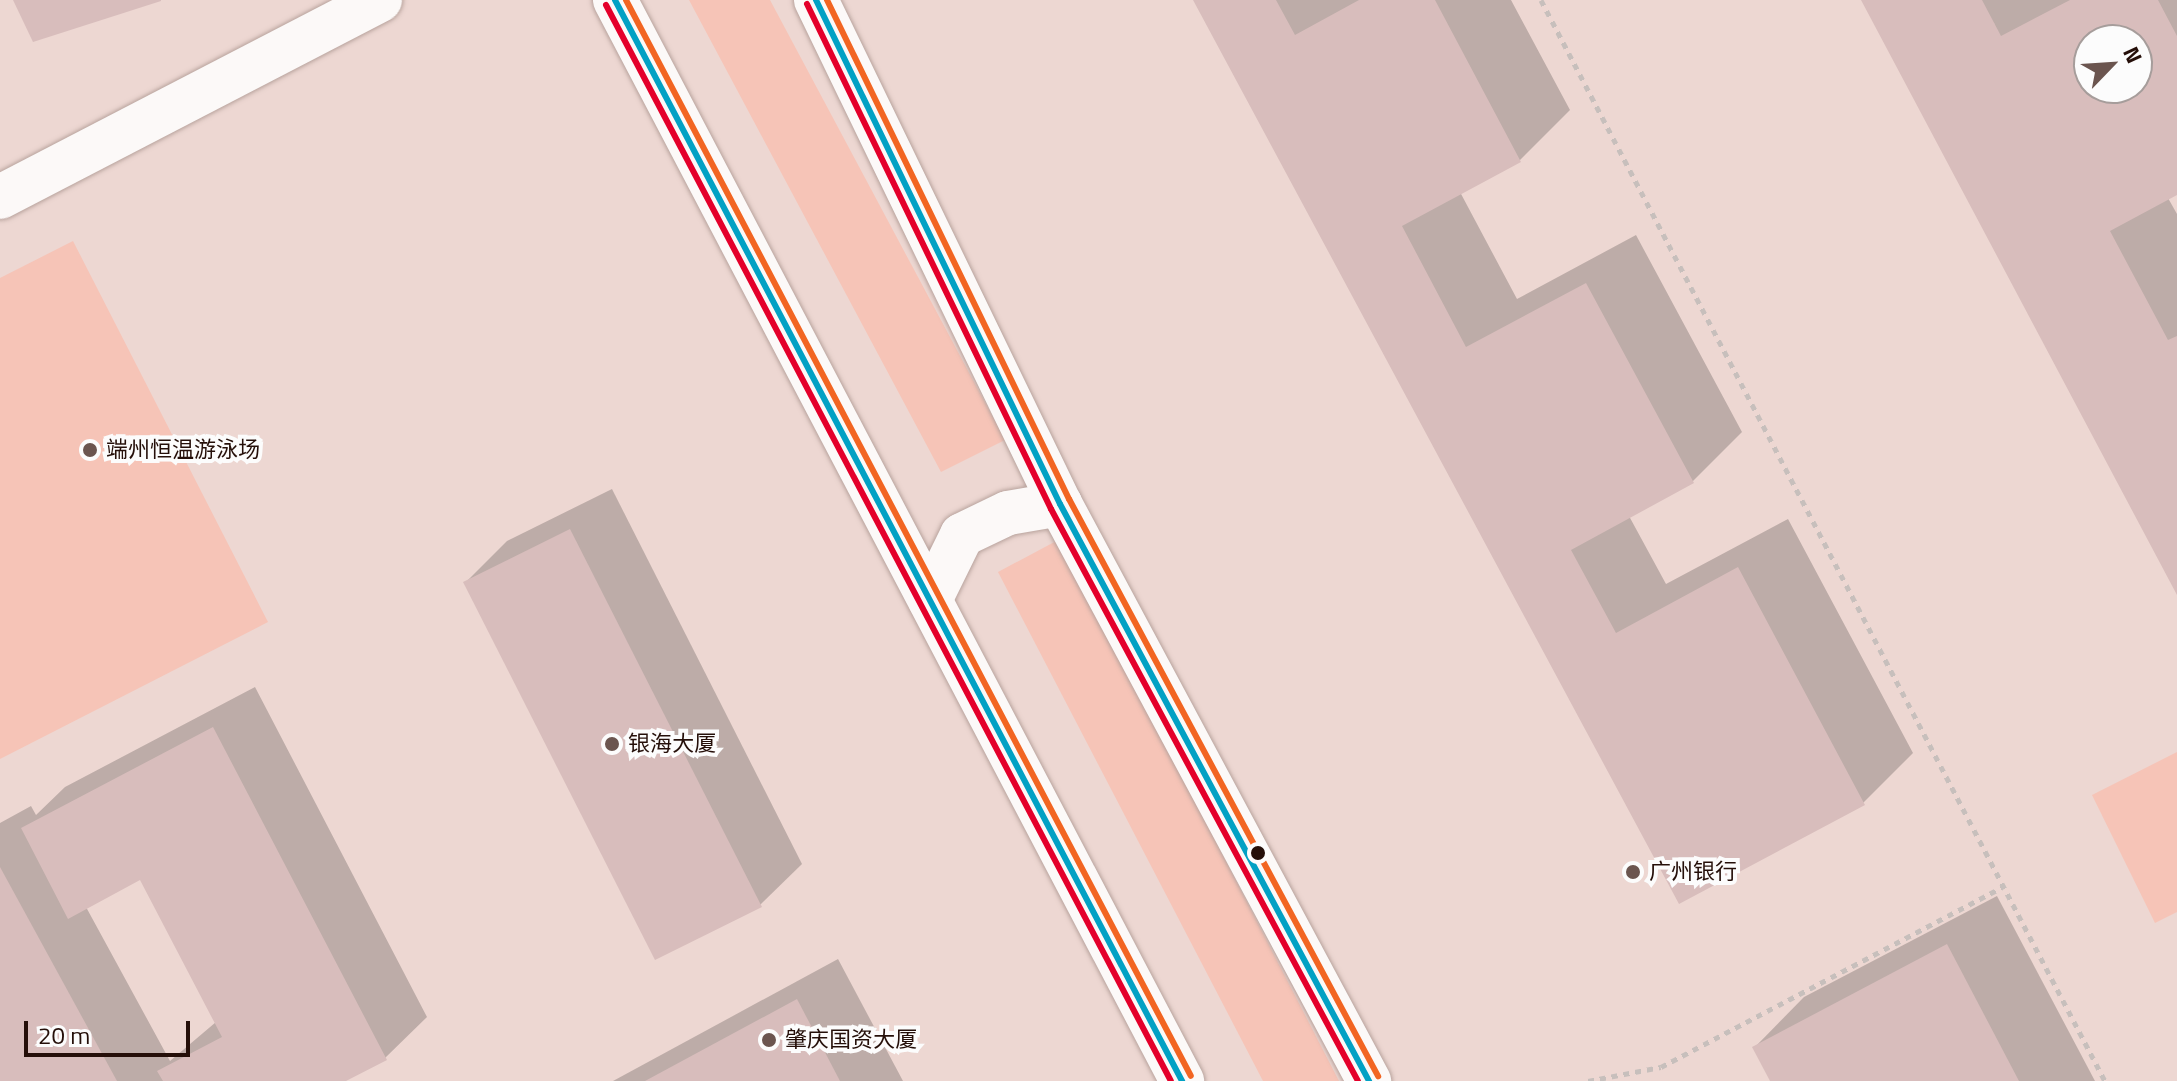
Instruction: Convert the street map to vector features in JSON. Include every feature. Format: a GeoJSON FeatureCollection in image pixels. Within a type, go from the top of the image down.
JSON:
{"type":"FeatureCollection","features":[{"type":"Feature","properties":{"kind":"main road"},"geometry":{"type":"LineString","coordinates":[[0,197],[380,0]]}},
{"type":"Feature","properties":{"kind":"main road"},"geometry":{"type":"LineString","coordinates":[[615,0],[930,600],[1169,1069]]}},
{"type":"Feature","properties":{"kind":"main road"},"geometry":{"type":"LineString","coordinates":[[816,0],[1060,504],[1369,1081]]}},
{"type":"Feature","properties":{"kind":"main road"},"geometry":{"type":"LineString","coordinates":[[930,600],[962,535],[1008,513],[1060,504]]}},
{"type":"Feature","properties":{"kind":"path"},"geometry":{"type":"LineString","coordinates":[[1541,0],[2105,1081]]}},
{"type":"Feature","properties":{"kind":"path"},"geometry":{"type":"LineString","coordinates":[[1588,1081],[1661,1067],[2003,887]]}},
{"type":"Feature","properties":{"kind":"shaded area"},"geometry":{"type":"Polygon","coordinates":[[[689,0],[770,0],[1005,440],[941,472],[689,0]]]}},
{"type":"Feature","properties":{"kind":"shaded area","name":"端州恒温游泳场"},"geometry":{"type":"Polygon","coordinates":[[[73,241],[268,622],[0,759],[0,278],[73,241]]]}},
{"type":"Feature","properties":{"kind":"shaded area"},"geometry":{"type":"Polygon","coordinates":[[[1060,539],[1339,1081],[1263,1081],[998,572],[1060,539]]]}},
{"type":"Feature","properties":{"kind":"shaded area"},"geometry":{"type":"Polygon","coordinates":[[[2177,752],[2177,912],[2155,923],[2092,795],[2177,752]]]}},
{"type":"Feature","properties":{"kind":"building"},"geometry":{"type":"Polygon","coordinates":[[[13,0],[161,0],[161,1],[33,42],[13,0]]]}},
{"type":"Feature","properties":{"kind":"building"},"geometry":{"type":"Polygon","coordinates":[[[1193,0],[1276,0],[1295,35],[1359,0],[1435,0],[1521,162],[1402,226],[1466,347],[1586,283],[1694,483],[1571,550],[1616,633],[1738,567],[1865,805],[1679,904],[1193,0]]]}},
{"type":"Feature","properties":{"kind":"building"},"geometry":{"type":"Polygon","coordinates":[[[1861,0],[1982,0],[2001,36],[2070,0],[2158,0],[2177,36],[2177,195],[2110,231],[2168,340],[2177,336],[2177,595],[1861,0]]]}},
{"type":"Feature","properties":{"kind":"building","name":"银海大厦"},"geometry":{"type":"Polygon","coordinates":[[[570,529],[762,907],[655,960],[463,582],[570,529]]]}},
{"type":"Feature","properties":{"kind":"building"},"geometry":{"type":"Polygon","coordinates":[[[213,727],[387,1060],[346,1081],[163,1081],[157,1071],[222,1037],[140,880],[68,919],[21,828],[213,727]]]}},
{"type":"Feature","properties":{"kind":"building"},"geometry":{"type":"Polygon","coordinates":[[[0,867],[117,1081],[0,1081],[0,867]]]}},
{"type":"Feature","properties":{"kind":"building"},"geometry":{"type":"Polygon","coordinates":[[[1947,944],[2019,1081],[1770,1081],[1752,1047],[1947,944]]]}},
{"type":"Feature","properties":{"kind":"building","name":"肇庆国资大厦"},"geometry":{"type":"Polygon","coordinates":[[[797,999],[840,1081],[645,1081],[797,999]]]}},
{"type":"Feature","properties":{"kind":"transit line"},"geometry":{"type":"LineString","coordinates":[[615,0],[1182,1081]]}},
{"type":"Feature","properties":{"kind":"transit line"},"geometry":{"type":"LineString","coordinates":[[626,0],[1191,1076]]}},
{"type":"Feature","properties":{"kind":"transit line"},"geometry":{"type":"LineString","coordinates":[[816,0],[1060,504],[1369,1081]]}},
{"type":"Feature","properties":{"kind":"transit line"},"geometry":{"type":"LineString","coordinates":[[827,0],[1069,499],[1378,1076]]}},
{"type":"Feature","properties":{"kind":"transit line"},"geometry":{"type":"LineString","coordinates":[[807,4],[1051,509],[1358,1081]]}},
{"type":"Feature","properties":{"kind":"transit line"},"geometry":{"type":"LineString","coordinates":[[606,5],[1171,1081]]}},
{"type":"Feature","properties":{"kind":"place","name":"端州恒温游泳场"},"geometry":{"type":"Point","coordinates":[90,450]}},
{"type":"Feature","properties":{"kind":"place","name":"银海大厦"},"geometry":{"type":"Point","coordinates":[612,744]}},
{"type":"Feature","properties":{"kind":"place","name":"广州银行"},"geometry":{"type":"Point","coordinates":[1633,872]}},
{"type":"Feature","properties":{"kind":"place","name":"肇庆国资大厦"},"geometry":{"type":"Point","coordinates":[769,1040]}}]}
